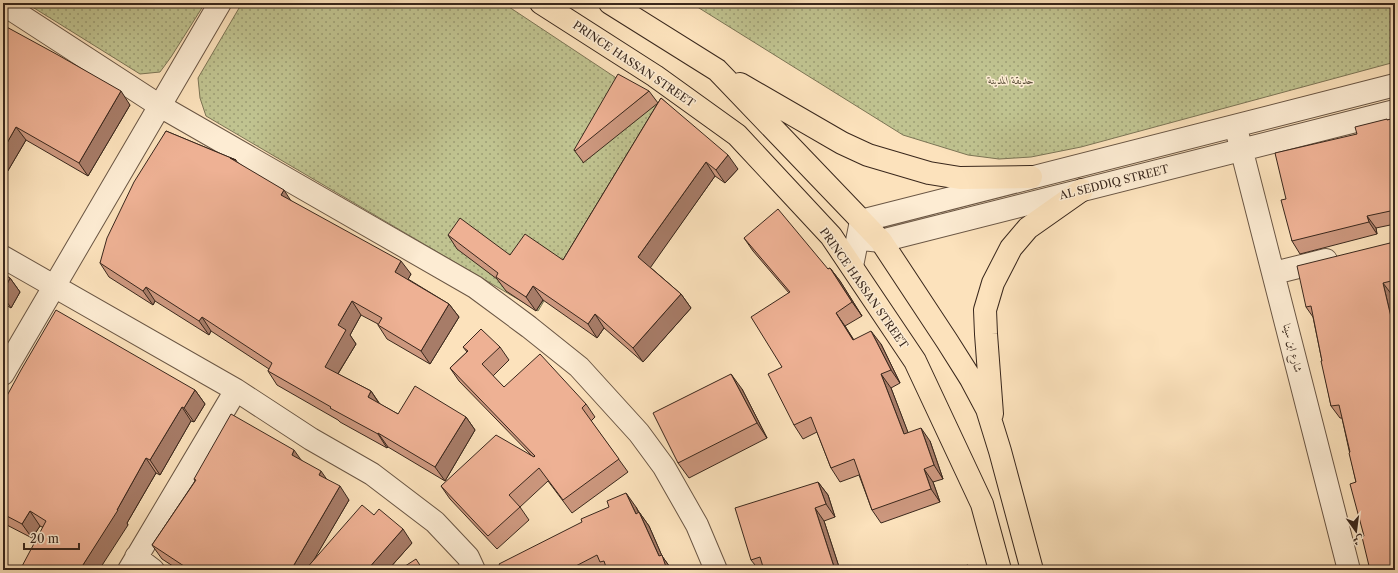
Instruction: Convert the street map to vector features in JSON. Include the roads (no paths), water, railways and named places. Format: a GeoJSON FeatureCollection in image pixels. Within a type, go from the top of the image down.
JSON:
{"type":"FeatureCollection","features":[{"type":"Feature","properties":{"kind":"main road","name":"PRINCE HASSAN STREET"},"geometry":{"type":"LineString","coordinates":[[541,3],[655,76],[737,135],[831,236],[915,361],[982,504],[1000,570]]}},
{"type":"Feature","properties":{"kind":"main road"},"geometry":{"type":"LineString","coordinates":[[610,3],[717,70],[842,143],[868,155],[929,173],[960,178],[1031,178]]}},
{"type":"Feature","properties":{"kind":"main road"},"geometry":{"type":"LineString","coordinates":[[717,70],[859,230],[881,241],[971,379],[987,409],[993,427],[1032,570]]}},
{"type":"Feature","properties":{"kind":"main road"},"geometry":{"type":"LineString","coordinates":[[993,427],[985,310],[993,283],[1011,248],[1028,228],[1082,190]]}},
{"type":"Feature","properties":{"kind":"street"},"geometry":{"type":"LineString","coordinates":[[3,374],[220,3]]}},
{"type":"Feature","properties":{"kind":"street"},"geometry":{"type":"LineString","coordinates":[[3,4],[160,106],[475,287],[529,327],[579,367],[638,433],[664,467],[697,525],[716,570]]}},
{"type":"Feature","properties":{"kind":"street"},"geometry":{"type":"LineString","coordinates":[[831,236],[859,230],[1031,178],[1395,85]]}},
{"type":"Feature","properties":{"kind":"street","name":"AL SEDDIQ STREET"},"geometry":{"type":"LineString","coordinates":[[881,241],[1395,111]]}},
{"type":"Feature","properties":{"kind":"street","name":"شارع ابن سينا"},"geometry":{"type":"LineString","coordinates":[[1235,126],[1274,273],[1349,570]]}},
{"type":"Feature","properties":{"kind":"street"},"geometry":{"type":"LineString","coordinates":[[852,266],[859,230]]}},
{"type":"Feature","properties":{"kind":"street"},"geometry":{"type":"LineString","coordinates":[[1274,273],[1342,256]]}},
{"type":"Feature","properties":{"kind":"street"},"geometry":{"type":"LineString","coordinates":[[3,257],[236,390],[311,439],[372,474],[435,522],[468,557],[474,570]]}},
{"type":"Feature","properties":{"kind":"street"},"geometry":{"type":"LineString","coordinates":[[139,566],[236,390]]}},
{"type":"Feature","properties":{"kind":"park label","name":"حديقة المدينة"},"geometry":{"type":"Point","coordinates":[1011,80]}}]}
